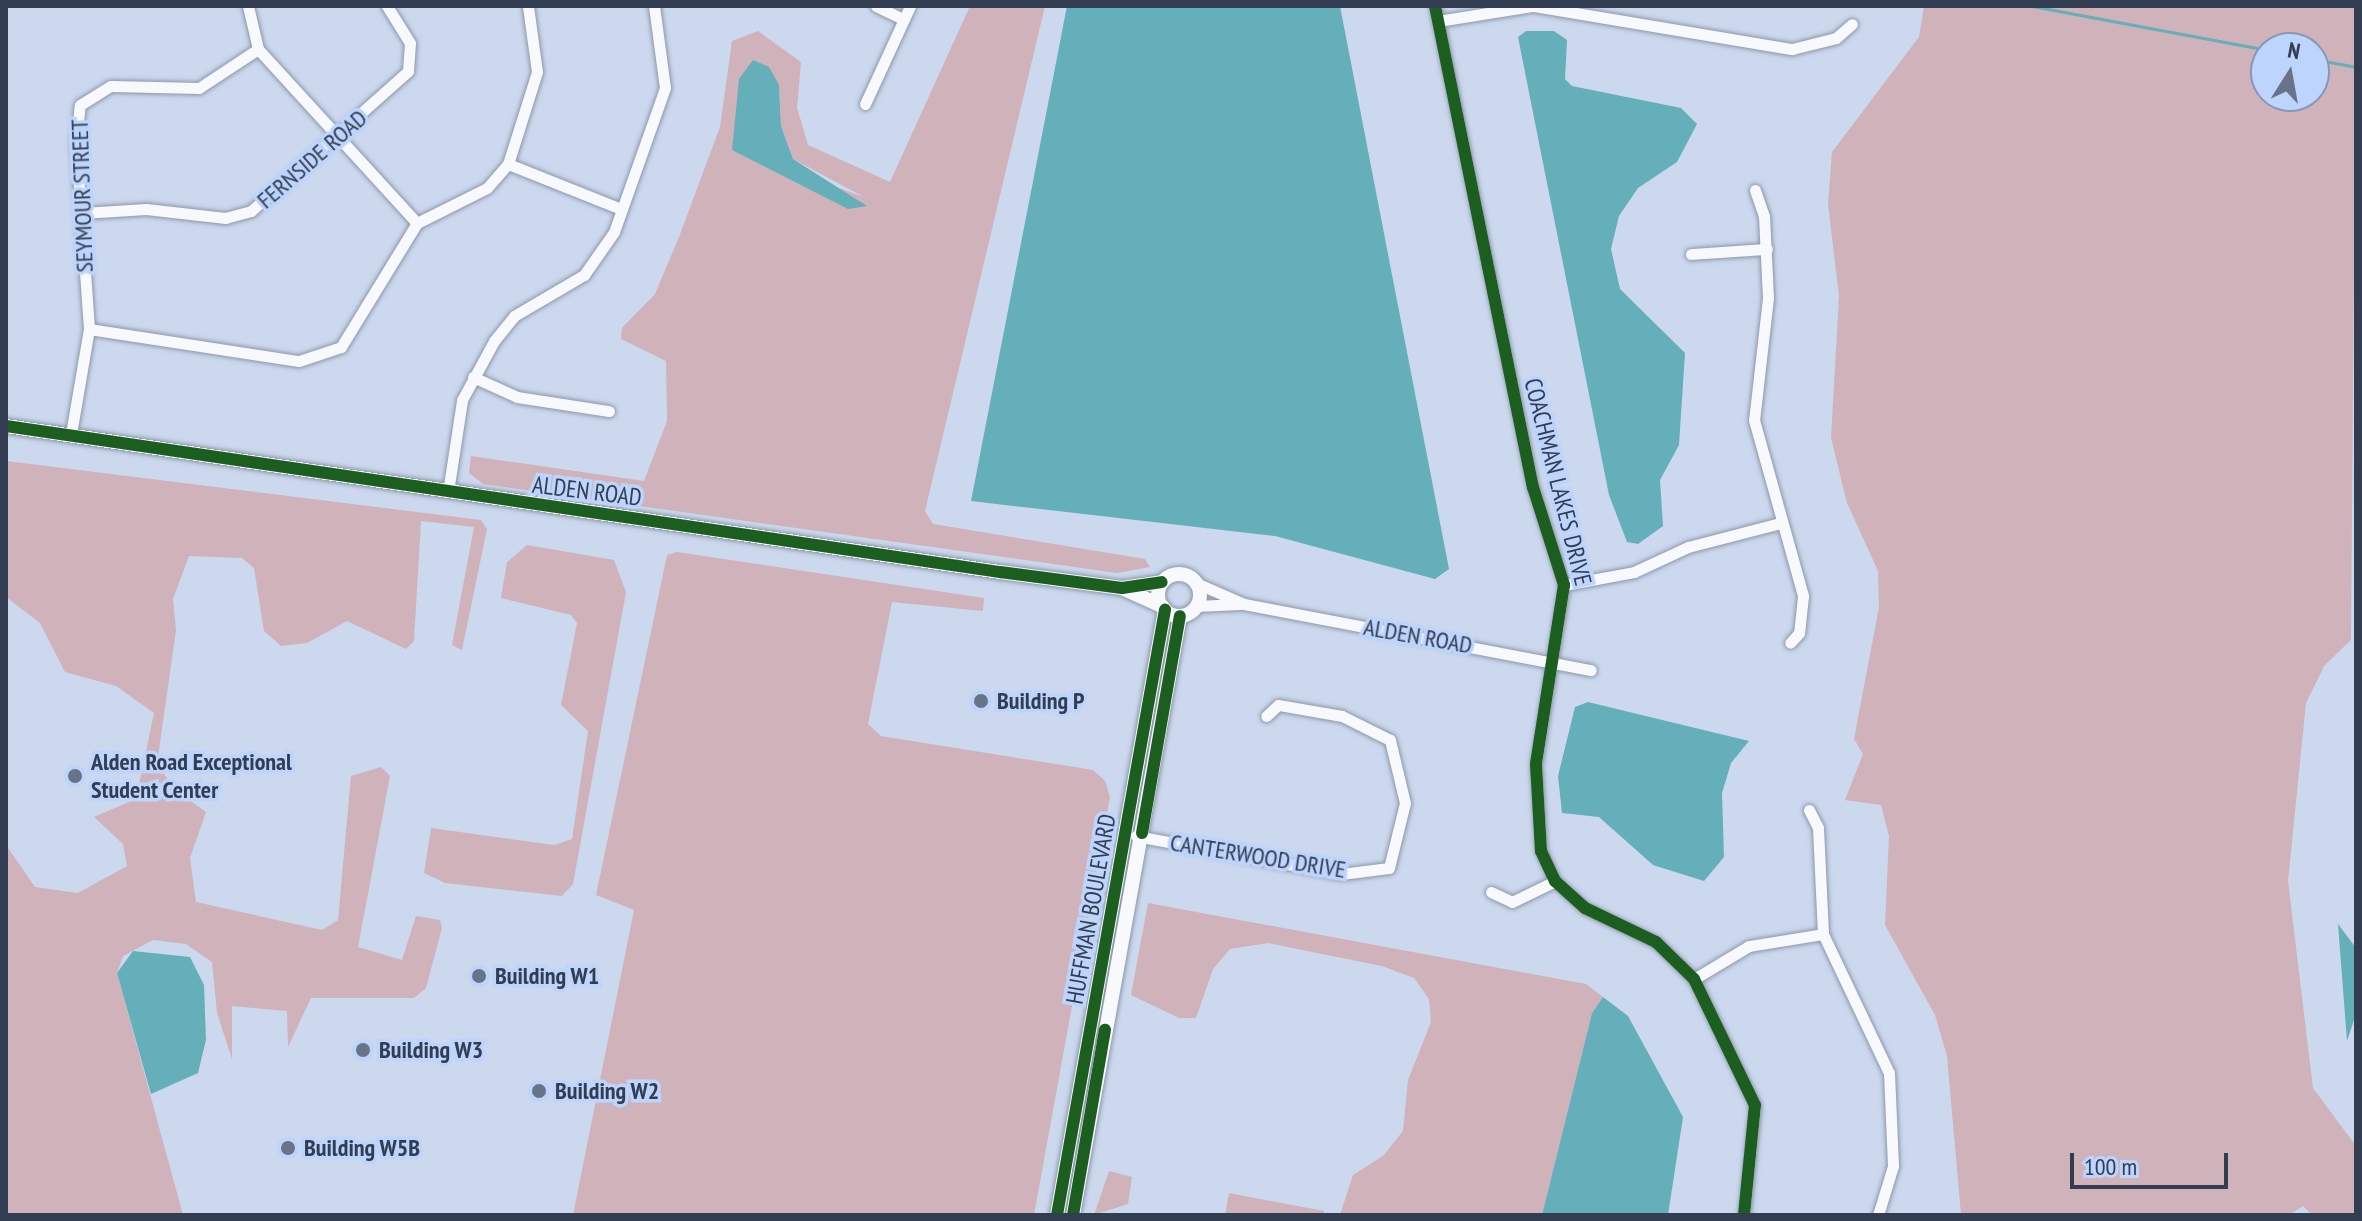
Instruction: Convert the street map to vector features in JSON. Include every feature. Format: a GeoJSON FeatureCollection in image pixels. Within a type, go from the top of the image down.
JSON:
{"type":"FeatureCollection","features":[{"type":"Feature","properties":{"kind":"street"},"geometry":{"type":"LineString","coordinates":[[248,6],[258,49],[417,223]]}},
{"type":"Feature","properties":{"kind":"street","name":"FERNSIDE ROAD"},"geometry":{"type":"LineString","coordinates":[[82,213],[238,217],[339,136],[408,71],[410,43],[387,6]]}},
{"type":"Feature","properties":{"kind":"street"},"geometry":{"type":"LineString","coordinates":[[89,329],[299,361],[330,355],[353,335],[417,223],[487,188],[508,164],[537,72],[528,6]]}},
{"type":"Feature","properties":{"kind":"street"},"geometry":{"type":"LineString","coordinates":[[448,492],[462,400],[473,377],[514,316],[597,263],[621,209],[665,88],[654,6]]}},
{"type":"Feature","properties":{"kind":"street"},"geometry":{"type":"LineString","coordinates":[[876,6],[903,19]]}},
{"type":"Feature","properties":{"kind":"street"},"geometry":{"type":"LineString","coordinates":[[865,104],[910,6]]}},
{"type":"Feature","properties":{"kind":"street","name":"COACHMAN LAKES DRIVE"},"geometry":{"type":"LineString","coordinates":[[1435,6],[1533,487],[1564,585],[1551,661],[1535,810],[1555,881]]}},
{"type":"Feature","properties":{"kind":"street"},"geometry":{"type":"LineString","coordinates":[[1438,21],[1533,6],[1792,49],[1836,38],[1852,24]]}},
{"type":"Feature","properties":{"kind":"street","name":"SEYMOUR STREET"},"geometry":{"type":"LineString","coordinates":[[71,434],[89,329],[76,141],[85,98],[111,86],[199,88],[258,49]]}},
{"type":"Feature","properties":{"kind":"street"},"geometry":{"type":"LineString","coordinates":[[508,164],[621,209]]}},
{"type":"Feature","properties":{"kind":"street"},"geometry":{"type":"LineString","coordinates":[[1755,190],[1767,249],[1754,420],[1780,523],[1803,596],[1799,633],[1790,643]]}},
{"type":"Feature","properties":{"kind":"street"},"geometry":{"type":"LineString","coordinates":[[1691,254],[1767,249]]}},
{"type":"Feature","properties":{"kind":"street"},"geometry":{"type":"LineString","coordinates":[[473,377],[517,397],[609,411]]}},
{"type":"Feature","properties":{"kind":"street","name":"ALDEN ROAD"},"geometry":{"type":"LineString","coordinates":[[6,426],[1122,588],[1162,582]]}},
{"type":"Feature","properties":{"kind":"street"},"geometry":{"type":"LineString","coordinates":[[1564,585],[1622,575],[1688,547],[1780,523]]}},
{"type":"Feature","properties":{"kind":"street"},"geometry":{"type":"LineString","coordinates":[[1184,574],[1196,583],[1196,606],[1180,616],[1164,608],[1162,582],[1184,574]]}},
{"type":"Feature","properties":{"kind":"street","name":"ALDEN ROAD"},"geometry":{"type":"LineString","coordinates":[[1196,583],[1244,604]]}},
{"type":"Feature","properties":{"kind":"street","name":"ALDEN ROAD"},"geometry":{"type":"LineString","coordinates":[[1122,588],[1164,608]]}},
{"type":"Feature","properties":{"kind":"street","name":"ALDEN ROAD"},"geometry":{"type":"LineString","coordinates":[[1196,606],[1244,604],[1591,670]]}},
{"type":"Feature","properties":{"kind":"street","name":"HUFFMAN BOULEVARD"},"geometry":{"type":"LineString","coordinates":[[1073,1215],[1134,836],[1164,608]]}},
{"type":"Feature","properties":{"kind":"street","name":"HUFFMAN BOULEVARD"},"geometry":{"type":"LineString","coordinates":[[1057,1215],[1180,616]]}},
{"type":"Feature","properties":{"kind":"street","name":"CANTERWOOD DRIVE"},"geometry":{"type":"LineString","coordinates":[[1134,836],[1341,874],[1389,868],[1405,803],[1390,740],[1342,716],[1278,705],[1266,716]]}},
{"type":"Feature","properties":{"kind":"street"},"geometry":{"type":"LineString","coordinates":[[1809,810],[1818,828],[1823,934],[1889,1073],[1893,1166],[1878,1215]]}},
{"type":"Feature","properties":{"kind":"street"},"geometry":{"type":"LineString","coordinates":[[1491,892],[1512,902],[1555,881],[1585,908],[1656,942],[1694,979],[1755,1105],[1744,1215]]}},
{"type":"Feature","properties":{"kind":"street"},"geometry":{"type":"LineString","coordinates":[[1694,979],[1749,946],[1823,934]]}},
{"type":"Feature","properties":{"kind":"shaded area"},"geometry":{"type":"Polygon","coordinates":[[[970,6],[1045,6],[925,511],[933,524],[1145,559],[1150,567],[1117,573],[483,484],[469,473],[471,456],[644,481],[667,421],[666,361],[621,339],[622,328],[655,294],[679,237],[720,127],[732,41],[758,31],[801,62],[797,108],[808,145],[890,182],[970,6]],[[779,85],[732,150],[864,197],[793,159],[781,126],[779,85]]]}},
{"type":"Feature","properties":{"kind":"shaded area"},"geometry":{"type":"Polygon","coordinates":[[[1067,6],[1340,6],[1449,569],[1435,579],[1275,536],[971,501],[1067,6]]]}},
{"type":"Feature","properties":{"kind":"shaded area"},"geometry":{"type":"Polygon","coordinates":[[[1924,6],[2356,6],[2351,640],[2324,666],[2306,703],[2288,881],[2313,1088],[2356,1146],[2356,1215],[2312,1215],[2303,1206],[2289,1215],[1961,1215],[1947,1056],[1935,1015],[1885,925],[1889,836],[1881,805],[1845,800],[1863,754],[1854,739],[1879,607],[1878,571],[1847,503],[1831,438],[1839,296],[1828,204],[1832,152],[1919,37],[1924,6]]]}},
{"type":"Feature","properties":{"kind":"shaded area"},"geometry":{"type":"Polygon","coordinates":[[[1526,31],[1554,31],[1567,40],[1565,79],[1572,86],[1681,108],[1697,124],[1677,162],[1638,188],[1619,216],[1611,249],[1620,289],[1685,353],[1679,445],[1660,480],[1663,526],[1638,544],[1627,542],[1609,495],[1518,37],[1526,31]]]}},
{"type":"Feature","properties":{"kind":"shaded area"},"geometry":{"type":"Polygon","coordinates":[[[753,60],[769,67],[779,85],[781,126],[793,159],[867,206],[848,209],[732,150],[739,79],[753,60]]]}},
{"type":"Feature","properties":{"kind":"shaded area"},"geometry":{"type":"Polygon","coordinates":[[[6,461],[481,520],[487,529],[462,650],[452,645],[474,527],[421,521],[414,641],[406,649],[347,621],[307,643],[281,646],[264,631],[254,568],[242,558],[189,556],[173,599],[176,630],[157,764],[176,791],[206,812],[190,858],[196,902],[322,930],[338,920],[351,776],[381,767],[390,776],[358,947],[402,960],[416,916],[440,920],[442,928],[426,988],[414,998],[311,998],[288,1047],[287,1011],[232,1006],[232,1059],[217,1013],[212,962],[186,944],[153,940],[123,956],[117,973],[183,1215],[6,1215],[6,845],[35,887],[78,893],[127,866],[123,844],[94,817],[136,799],[154,713],[116,686],[65,672],[40,623],[6,597],[6,461]]]}},
{"type":"Feature","properties":{"kind":"shaded area"},"geometry":{"type":"Polygon","coordinates":[[[527,545],[614,560],[626,592],[573,884],[562,896],[445,883],[424,873],[431,828],[554,845],[572,839],[588,731],[561,705],[577,623],[571,615],[501,598],[507,562],[527,545]]]}},
{"type":"Feature","properties":{"kind":"shaded area"},"geometry":{"type":"Polygon","coordinates":[[[677,552],[984,598],[983,611],[892,602],[868,724],[881,736],[1093,770],[1105,781],[1110,797],[1034,1215],[573,1215],[634,910],[596,895],[667,555],[677,552]]]}},
{"type":"Feature","properties":{"kind":"shaded area"},"geometry":{"type":"Polygon","coordinates":[[[1588,702],[1749,741],[1731,763],[1722,793],[1724,857],[1704,881],[1653,865],[1599,817],[1562,813],[1558,776],[1575,707],[1588,702]]]}},
{"type":"Feature","properties":{"kind":"shaded area"},"geometry":{"type":"Polygon","coordinates":[[[1148,903],[1586,984],[1603,997],[1592,1013],[1542,1215],[1340,1215],[1353,1175],[1383,1156],[1403,1131],[1408,1080],[1431,1022],[1429,999],[1414,978],[1382,966],[1268,943],[1230,949],[1213,969],[1196,1018],[1179,1018],[1131,995],[1148,903]]]}},
{"type":"Feature","properties":{"kind":"shaded area"},"geometry":{"type":"Polygon","coordinates":[[[2338,924],[2356,948],[2356,1014],[2347,1041],[2338,924]]]}},
{"type":"Feature","properties":{"kind":"shaded area"},"geometry":{"type":"Polygon","coordinates":[[[133,951],[190,957],[204,985],[206,1040],[198,1073],[151,1094],[117,973],[133,951]]]}},
{"type":"Feature","properties":{"kind":"shaded area"},"geometry":{"type":"Polygon","coordinates":[[[1603,997],[1628,1016],[1683,1117],[1668,1215],[1542,1215],[1592,1013],[1603,997]]]}},
{"type":"Feature","properties":{"kind":"shaded area"},"geometry":{"type":"Polygon","coordinates":[[[1109,1171],[1132,1177],[1128,1204],[1094,1215],[1109,1171]]]}},
{"type":"Feature","properties":{"kind":"shaded area"},"geometry":{"type":"Polygon","coordinates":[[[1229,1193],[1324,1211],[1323,1215],[1225,1215],[1229,1193]]]}},
{"type":"Feature","properties":{"kind":"waterway"},"geometry":{"type":"LineString","coordinates":[[2032,6],[2250,47]]}},
{"type":"Feature","properties":{"kind":"waterway"},"geometry":{"type":"LineString","coordinates":[[2330,62],[2356,67]]}},
{"type":"Feature","properties":{"kind":"cycle path"},"geometry":{"type":"LineString","coordinates":[[1435,6],[1533,487],[1564,585],[1536,764],[1541,851],[1555,881],[1585,908],[1656,942],[1694,979],[1755,1105],[1744,1215]]}},
{"type":"Feature","properties":{"kind":"cycle path"},"geometry":{"type":"LineString","coordinates":[[6,426],[1000,572],[1122,588],[1162,582]]}},
{"type":"Feature","properties":{"kind":"cycle path"},"geometry":{"type":"LineString","coordinates":[[1057,1215],[1165,610]]}},
{"type":"Feature","properties":{"kind":"cycle path"},"geometry":{"type":"LineString","coordinates":[[1142,833],[1180,616]]}},
{"type":"Feature","properties":{"kind":"cycle path"},"geometry":{"type":"LineString","coordinates":[[1073,1215],[1105,1030]]}},
{"type":"Feature","properties":{"kind":"place","name":"Building P"},"geometry":{"type":"Point","coordinates":[981,701]}},
{"type":"Feature","properties":{"kind":"place","name":"Alden Road Exceptional Student Center"},"geometry":{"type":"Point","coordinates":[75,776]}},
{"type":"Feature","properties":{"kind":"place","name":"Building W1"},"geometry":{"type":"Point","coordinates":[479,976]}},
{"type":"Feature","properties":{"kind":"place","name":"Building W3"},"geometry":{"type":"Point","coordinates":[363,1050]}},
{"type":"Feature","properties":{"kind":"place","name":"Building W2"},"geometry":{"type":"Point","coordinates":[539,1091]}},
{"type":"Feature","properties":{"kind":"place","name":"Building W5B"},"geometry":{"type":"Point","coordinates":[288,1148]}}]}
